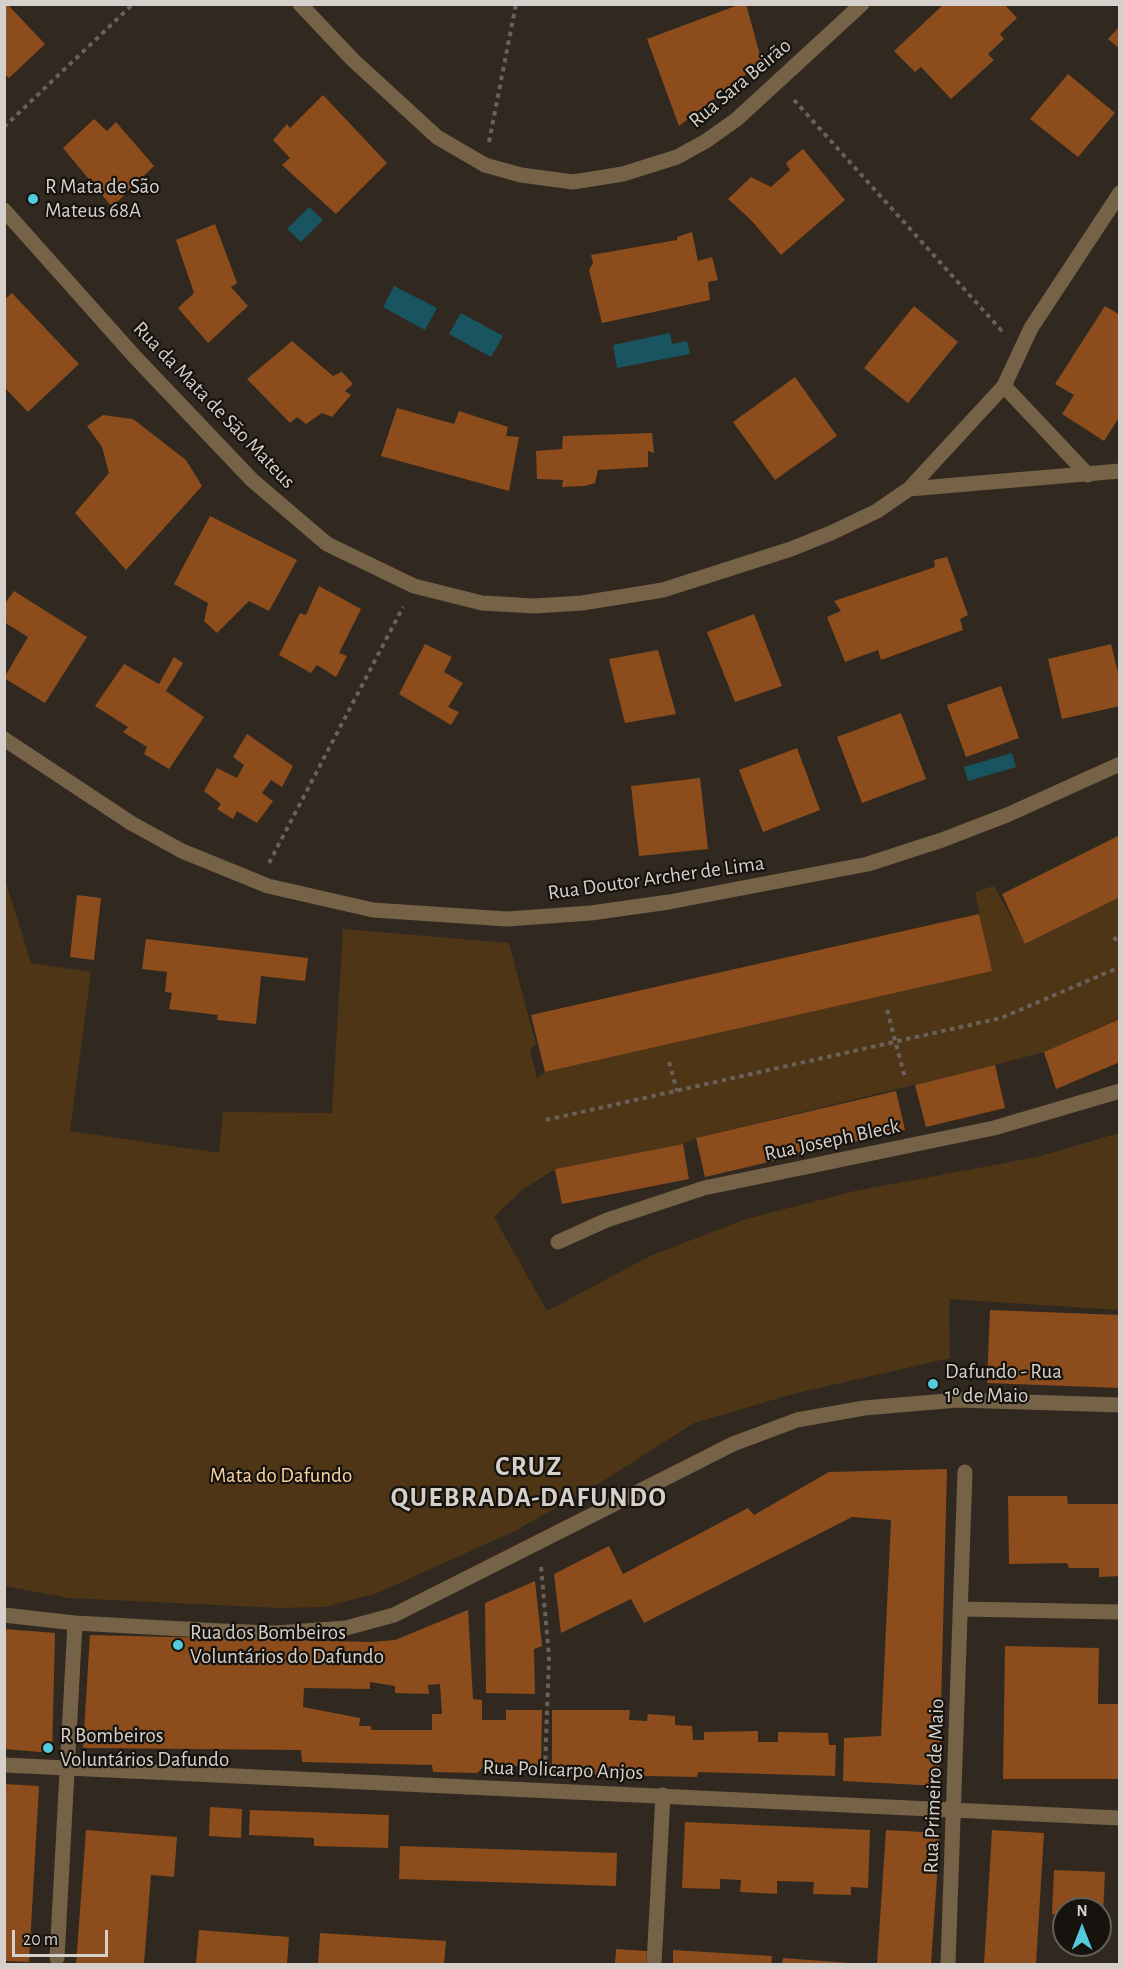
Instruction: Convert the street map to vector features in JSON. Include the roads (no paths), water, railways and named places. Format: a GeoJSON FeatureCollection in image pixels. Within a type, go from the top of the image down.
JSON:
{"type":"FeatureCollection","features":[{"type":"Feature","properties":{"kind":"street","name":"Rua Sara Beirão"},"geometry":{"type":"LineString","coordinates":[[300,4],[353,60],[437,137],[484,165],[520,175],[573,182],[623,174],[677,158],[706,141],[737,119],[862,4]]}},
{"type":"Feature","properties":{"kind":"street","name":"Rua da Mata de São Mateus"},"geometry":{"type":"LineString","coordinates":[[4,210],[135,357],[252,480],[327,544],[414,586],[482,603],[523,605],[582,603],[631,597],[702,579],[791,549],[877,512],[909,489],[1004,386],[1031,328],[1119,193]]}},
{"type":"Feature","properties":{"kind":"street"},"geometry":{"type":"LineString","coordinates":[[1004,386],[1088,475]]}},
{"type":"Feature","properties":{"kind":"street"},"geometry":{"type":"LineString","coordinates":[[909,489],[1119,471]]}},
{"type":"Feature","properties":{"kind":"street","name":"Rua Doutor Archer de Lima"},"geometry":{"type":"LineString","coordinates":[[4,739],[131,823],[182,851],[259,882],[374,910],[507,919],[591,913],[669,902],[868,864],[1007,815],[1119,764]]}},
{"type":"Feature","properties":{"kind":"street","name":"Rua Joseph Bleck"},"geometry":{"type":"LineString","coordinates":[[558,1242],[607,1221],[705,1188],[994,1128],[1119,1091]]}},
{"type":"Feature","properties":{"kind":"street"},"geometry":{"type":"LineString","coordinates":[[4,1615],[75,1623],[276,1633],[346,1628],[394,1615],[733,1444],[797,1420],[864,1408],[958,1400],[1119,1405]]}},
{"type":"Feature","properties":{"kind":"street","name":"Rua Primeiro de Maio"},"geometry":{"type":"LineString","coordinates":[[948,1965],[965,1472]]}},
{"type":"Feature","properties":{"kind":"street"},"geometry":{"type":"LineString","coordinates":[[961,1609],[1119,1612]]}},
{"type":"Feature","properties":{"kind":"street"},"geometry":{"type":"LineString","coordinates":[[57,1958],[65,1769],[75,1623]]}},
{"type":"Feature","properties":{"kind":"street","name":"Rua Policarpo Anjos"},"geometry":{"type":"LineString","coordinates":[[4,1765],[1119,1818]]}},
{"type":"Feature","properties":{"kind":"street"},"geometry":{"type":"LineString","coordinates":[[654,1965],[663,1795]]}},
{"type":"Feature","properties":{"kind":"water"},"geometry":{"type":"Polygon","coordinates":[[[309,207],[323,220],[301,242],[287,229],[309,207]]]}},
{"type":"Feature","properties":{"kind":"water"},"geometry":{"type":"Polygon","coordinates":[[[394,286],[437,308],[425,330],[383,307],[394,286]]]}},
{"type":"Feature","properties":{"kind":"water"},"geometry":{"type":"Polygon","coordinates":[[[461,313],[503,336],[491,357],[449,334],[461,313]]]}},
{"type":"Feature","properties":{"kind":"water"},"geometry":{"type":"Polygon","coordinates":[[[670,333],[672,344],[687,341],[690,354],[617,368],[613,345],[670,333]]]}},
{"type":"Feature","properties":{"kind":"water"},"geometry":{"type":"Polygon","coordinates":[[[1012,753],[1016,767],[968,781],[964,767],[1012,753]]]}},
{"type":"Feature","properties":{"kind":"place","name":"R Mata de São Mateus 68A"},"geometry":{"type":"Point","coordinates":[33,199]}},
{"type":"Feature","properties":{"kind":"place","name":"Dafundo - Rua 1º de Maio"},"geometry":{"type":"Point","coordinates":[933,1384]}},
{"type":"Feature","properties":{"kind":"place","name":"Rua dos Bombeiros Voluntários do Dafundo"},"geometry":{"type":"Point","coordinates":[178,1645]}},
{"type":"Feature","properties":{"kind":"place","name":"R Bombeiros Voluntários Dafundo"},"geometry":{"type":"Point","coordinates":[48,1748]}},
{"type":"Feature","properties":{"kind":"district","name":"CRUZ QUEBRADA-DAFUNDO"},"geometry":{"type":"Point","coordinates":[529,1482]}},
{"type":"Feature","properties":{"kind":"park label","name":"Mata do Dafundo"},"geometry":{"type":"Point","coordinates":[281,1476]}}]}
